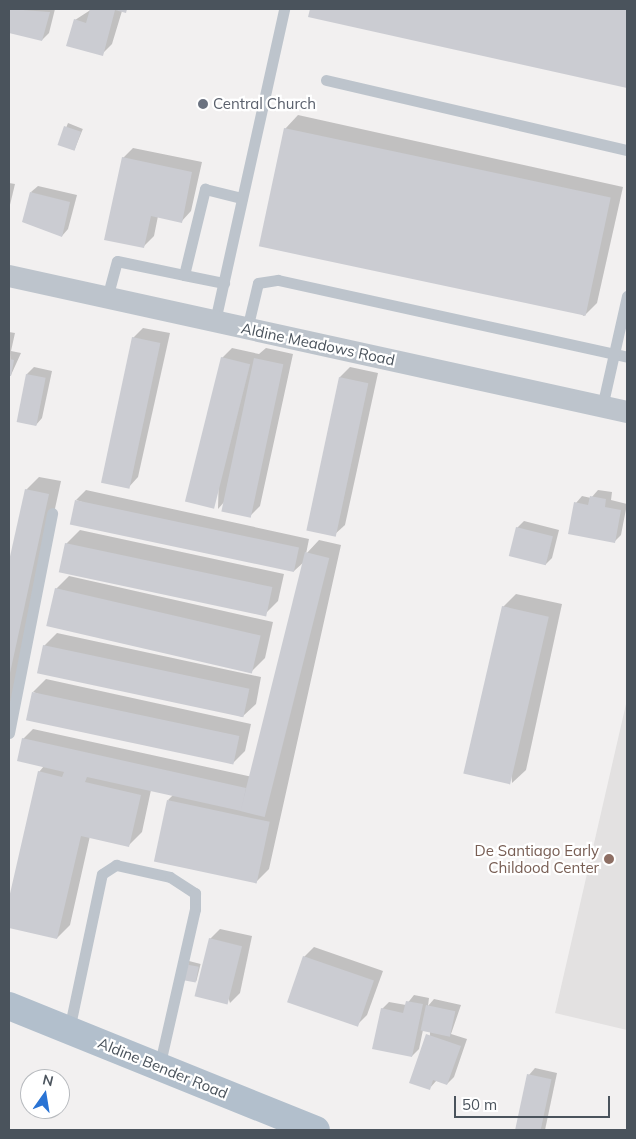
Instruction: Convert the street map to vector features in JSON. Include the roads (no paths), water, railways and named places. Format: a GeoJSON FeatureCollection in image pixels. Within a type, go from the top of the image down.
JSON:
{"type":"FeatureCollection","features":[{"type":"Feature","properties":{"kind":"main road","name":"Aldine Bender Road"},"geometry":{"type":"LineString","coordinates":[[9,1006],[316,1130]]}},
{"type":"Feature","properties":{"kind":"street","name":"Aldine Meadows Road"},"geometry":{"type":"LineString","coordinates":[[9,276],[627,412]]}},
{"type":"Feature","properties":{"kind":"lane"},"geometry":{"type":"LineString","coordinates":[[215,322],[284,9]]}},
{"type":"Feature","properties":{"kind":"lane"},"geometry":{"type":"LineString","coordinates":[[326,80],[627,150]]}},
{"type":"Feature","properties":{"kind":"lane"},"geometry":{"type":"LineString","coordinates":[[184,275],[205,189],[242,198]]}},
{"type":"Feature","properties":{"kind":"lane"},"geometry":{"type":"LineString","coordinates":[[108,298],[117,261],[224,282]]}},
{"type":"Feature","properties":{"kind":"lane"},"geometry":{"type":"LineString","coordinates":[[247,329],[258,283],[278,280],[627,357]]}},
{"type":"Feature","properties":{"kind":"lane"},"geometry":{"type":"LineString","coordinates":[[602,407],[627,296]]}},
{"type":"Feature","properties":{"kind":"lane"},"geometry":{"type":"LineString","coordinates":[[9,734],[52,513]]}},
{"type":"Feature","properties":{"kind":"lane"},"geometry":{"type":"LineString","coordinates":[[69,1030],[102,874],[116,865],[179,881],[195,892],[195,909],[159,1067]]}},
{"type":"Feature","properties":{"kind":"place","name":"Central Church"},"geometry":{"type":"Point","coordinates":[203,104]}},
{"type":"Feature","properties":{"kind":"place","name":"De Santiago Early Childood Center"},"geometry":{"type":"Point","coordinates":[609,859]}}]}
